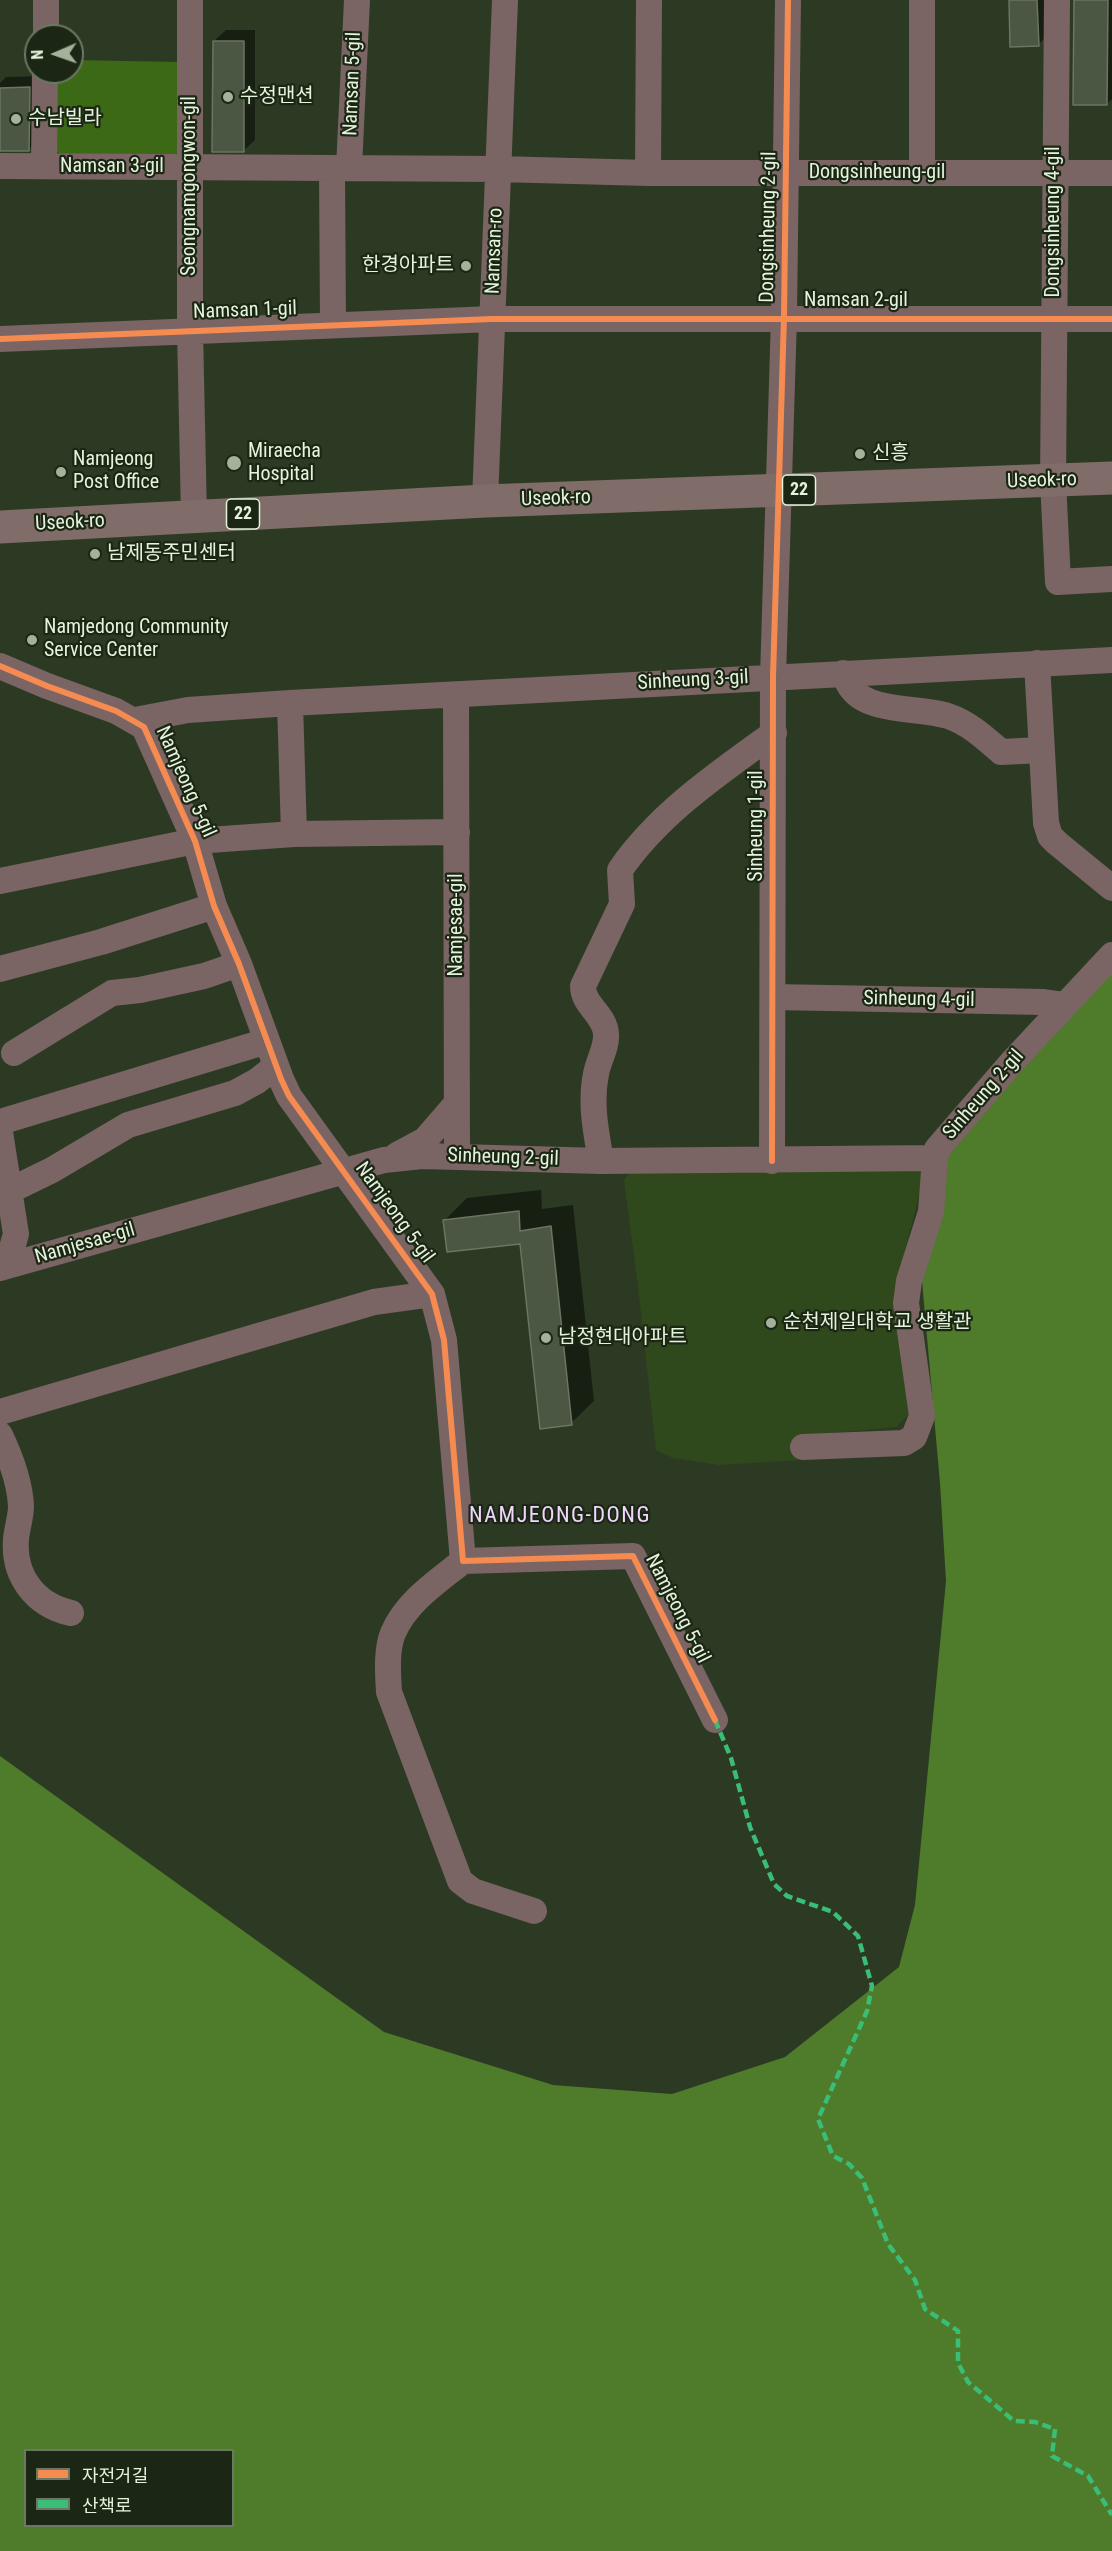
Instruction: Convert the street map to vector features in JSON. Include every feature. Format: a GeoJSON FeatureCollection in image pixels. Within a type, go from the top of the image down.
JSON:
{"type":"FeatureCollection","features":[{"type":"Feature","properties":{"kind":"main road","name":"Useok-ro"},"geometry":{"type":"LineString","coordinates":[[0,526],[485,501],[1112,478]]}},
{"type":"Feature","properties":{"kind":"street"},"geometry":{"type":"LineString","coordinates":[[46,0],[46,24]]}},
{"type":"Feature","properties":{"kind":"street","name":"Seongnamgongwon-gil"},"geometry":{"type":"LineString","coordinates":[[190,0],[190,329],[195,517]]}},
{"type":"Feature","properties":{"kind":"street","name":"Namsan 5-gil"},"geometry":{"type":"LineString","coordinates":[[341,168],[357,0]]}},
{"type":"Feature","properties":{"kind":"street","name":"Namsan-ro"},"geometry":{"type":"LineString","coordinates":[[485,501],[505,0]]}},
{"type":"Feature","properties":{"kind":"street"},"geometry":{"type":"LineString","coordinates":[[648,173],[649,0]]}},
{"type":"Feature","properties":{"kind":"street","name":"Dongsinheung 2-gil"},"geometry":{"type":"LineString","coordinates":[[778,491],[784,317],[788,0]]}},
{"type":"Feature","properties":{"kind":"street"},"geometry":{"type":"LineString","coordinates":[[922,0],[922,173]]}},
{"type":"Feature","properties":{"kind":"street","name":"Dongsinheung 4-gil"},"geometry":{"type":"LineString","coordinates":[[1053,481],[1057,0]]}},
{"type":"Feature","properties":{"kind":"street"},"geometry":{"type":"LineString","coordinates":[[44,166],[45,84]]}},
{"type":"Feature","properties":{"kind":"street","name":"Namsan 3-gil"},"geometry":{"type":"LineString","coordinates":[[0,166],[498,169]]}},
{"type":"Feature","properties":{"kind":"street"},"geometry":{"type":"LineString","coordinates":[[333,324],[341,168]]}},
{"type":"Feature","properties":{"kind":"street","name":"Dongsinheung-gil"},"geometry":{"type":"LineString","coordinates":[[498,169],[648,173],[1112,173]]}},
{"type":"Feature","properties":{"kind":"street","name":"Namsan 2-gil"},"geometry":{"type":"LineString","coordinates":[[492,319],[784,317],[1112,319]]}},
{"type":"Feature","properties":{"kind":"street","name":"Namsan 1-gil"},"geometry":{"type":"LineString","coordinates":[[0,339],[190,329],[492,319]]}},
{"type":"Feature","properties":{"kind":"street"},"geometry":{"type":"LineString","coordinates":[[1053,481],[1058,582],[1112,579]]}},
{"type":"Feature","properties":{"kind":"street","name":"Sinheung 1-gil"},"geometry":{"type":"LineString","coordinates":[[772,1161],[773,677],[778,491]]}},
{"type":"Feature","properties":{"kind":"street","name":"Sinheung 3-gil"},"geometry":{"type":"LineString","coordinates":[[456,695],[1112,660]]}},
{"type":"Feature","properties":{"kind":"street"},"geometry":{"type":"LineString","coordinates":[[1037,663],[1041,750],[1050,836],[1112,888]]}},
{"type":"Feature","properties":{"kind":"street","name":"Namjeong 5-gil"},"geometry":{"type":"LineString","coordinates":[[0,666],[135,720],[144,727],[195,841],[214,906],[239,964],[289,1096],[432,1294],[444,1340],[463,1561],[633,1556],[715,1720]]}},
{"type":"Feature","properties":{"kind":"street"},"geometry":{"type":"LineString","coordinates":[[843,673],[853,690],[865,699],[890,707],[948,716],[971,726],[1001,752],[1041,750]]}},
{"type":"Feature","properties":{"kind":"street"},"geometry":{"type":"LineString","coordinates":[[135,720],[188,710],[456,695]]}},
{"type":"Feature","properties":{"kind":"street","name":"Namjesae-gil"},"geometry":{"type":"LineString","coordinates":[[456,695],[457,1156]]}},
{"type":"Feature","properties":{"kind":"street"},"geometry":{"type":"LineString","coordinates":[[290,703],[294,834]]}},
{"type":"Feature","properties":{"kind":"street","name":"Sinheung 1-gil"},"geometry":{"type":"LineString","coordinates":[[601,1161],[593,1101],[596,1073],[607,1033],[602,1019],[583,995],[584,986],[622,904],[620,870],[636,849],[693,791],[774,733]]}},
{"type":"Feature","properties":{"kind":"street","name":"Namjeong 5-gil"},"geometry":{"type":"LineString","coordinates":[[0,881],[195,841],[294,834],[457,832]]}},
{"type":"Feature","properties":{"kind":"street"},"geometry":{"type":"LineString","coordinates":[[0,969],[101,942],[214,906]]}},
{"type":"Feature","properties":{"kind":"street","name":"Sinheung 2-gil"},"geometry":{"type":"LineString","coordinates":[[804,1447],[904,1443],[914,1437],[922,1416],[906,1304],[909,1281],[930,1212],[935,1158],[938,1149],[1065,1005],[1112,956]]}},
{"type":"Feature","properties":{"kind":"street"},"geometry":{"type":"LineString","coordinates":[[14,1053],[112,993],[140,990],[204,976],[239,964]]}},
{"type":"Feature","properties":{"kind":"street","name":"Sinheung 4-gil"},"geometry":{"type":"LineString","coordinates":[[773,997],[1044,1002],[1065,1005]]}},
{"type":"Feature","properties":{"kind":"street"},"geometry":{"type":"LineString","coordinates":[[0,1122],[267,1041]]}},
{"type":"Feature","properties":{"kind":"street"},"geometry":{"type":"LineString","coordinates":[[11,1190],[70,1160],[128,1125],[148,1117],[235,1093],[257,1081],[276,1066]]}},
{"type":"Feature","properties":{"kind":"street"},"geometry":{"type":"LineString","coordinates":[[388,1160],[425,1140],[457,1103]]}},
{"type":"Feature","properties":{"kind":"street"},"geometry":{"type":"LineString","coordinates":[[0,1132],[11,1190],[16,1234],[3,1267]]}},
{"type":"Feature","properties":{"kind":"street","name":"Sinheung 2-gil"},"geometry":{"type":"LineString","coordinates":[[343,1171],[388,1160],[457,1156],[601,1161],[935,1158]]}},
{"type":"Feature","properties":{"kind":"street","name":"Namjesae-gil"},"geometry":{"type":"LineString","coordinates":[[3,1267],[343,1171]]}},
{"type":"Feature","properties":{"kind":"street","name":"Namjeong 5-gil"},"geometry":{"type":"LineString","coordinates":[[0,1412],[374,1302],[432,1294]]}},
{"type":"Feature","properties":{"kind":"street"},"geometry":{"type":"LineString","coordinates":[[0,1435],[14,1471],[21,1506],[16,1558],[20,1574],[33,1593],[46,1604],[71,1613]]}},
{"type":"Feature","properties":{"kind":"street"},"geometry":{"type":"LineString","coordinates":[[463,1561],[405,1611],[392,1634],[388,1667],[389,1692],[460,1881],[473,1891],[534,1911]]}},
{"type":"Feature","properties":{"kind":"shaded area"},"geometry":{"type":"Polygon","coordinates":[[[84,60],[180,62],[180,151],[167,161],[64,158],[54,149],[54,84],[84,84],[84,60]]]}},
{"type":"Feature","properties":{"kind":"shaded area"},"geometry":{"type":"Polygon","coordinates":[[[1112,969],[1112,2551],[0,2551],[0,1756],[384,2032],[553,2085],[672,2094],[785,2057],[899,1967],[915,1905],[946,1581],[940,1483],[922,1281],[945,1155],[1112,969]]]}},
{"type":"Feature","properties":{"kind":"shaded area","name":"순천제일대학교 생활관"},"geometry":{"type":"Polygon","coordinates":[[[910,1164],[923,1171],[922,1184],[902,1262],[912,1411],[896,1427],[797,1436],[799,1460],[719,1465],[673,1458],[656,1450],[624,1180],[631,1171],[910,1164]]]}},
{"type":"Feature","properties":{"kind":"building"},"geometry":{"type":"Polygon","coordinates":[[[1009,0],[1037,0],[1039,46],[1010,47],[1009,0]]]}},
{"type":"Feature","properties":{"kind":"building"},"geometry":{"type":"Polygon","coordinates":[[[1074,0],[1108,0],[1107,105],[1073,105],[1074,0]]]}},
{"type":"Feature","properties":{"kind":"building","name":"수정맨션"},"geometry":{"type":"Polygon","coordinates":[[[213,41],[244,41],[244,152],[212,152],[213,41]]]}},
{"type":"Feature","properties":{"kind":"building","name":"수남빌라"},"geometry":{"type":"Polygon","coordinates":[[[30,87],[29,151],[0,151],[0,88],[30,87]]]}},
{"type":"Feature","properties":{"kind":"building","name":"남정현대아파트"},"geometry":{"type":"Polygon","coordinates":[[[519,1211],[520,1231],[551,1226],[572,1425],[540,1429],[520,1244],[447,1252],[443,1220],[519,1211]]]}},
{"type":"Feature","properties":{"kind":"marked path"},"geometry":{"type":"LineString","coordinates":[[715,1720],[731,1758],[750,1827],[774,1884],[787,1896],[833,1912],[858,1936],[872,1986],[867,2011],[818,2119],[833,2156],[849,2164],[862,2178],[888,2244],[915,2280],[925,2309],[958,2331],[958,2363],[968,2382],[1014,2421],[1035,2422],[1055,2429],[1052,2456],[1088,2476],[1112,2515]]}},
{"type":"Feature","properties":{"kind":"cycle path"},"geometry":{"type":"LineString","coordinates":[[772,1161],[773,677],[784,317],[788,0]]}},
{"type":"Feature","properties":{"kind":"cycle path"},"geometry":{"type":"LineString","coordinates":[[0,339],[492,319],[1112,319]]}},
{"type":"Feature","properties":{"kind":"cycle path"},"geometry":{"type":"LineString","coordinates":[[0,666],[116,711],[144,727],[195,841],[214,906],[239,964],[289,1096],[432,1294],[444,1340],[463,1561],[633,1556],[715,1720]]}},
{"type":"Feature","properties":{"kind":"place","name":"수정맨션"},"geometry":{"type":"Point","coordinates":[228,97]}},
{"type":"Feature","properties":{"kind":"place","name":"수남빌라"},"geometry":{"type":"Point","coordinates":[16,119]}},
{"type":"Feature","properties":{"kind":"place","name":"한경아파트"},"geometry":{"type":"Point","coordinates":[466,266]}},
{"type":"Feature","properties":{"kind":"place","name":"신흥"},"geometry":{"type":"Point","coordinates":[860,454]}},
{"type":"Feature","properties":{"kind":"place","name":"Miraecha Hospital"},"geometry":{"type":"Point","coordinates":[234,463]}},
{"type":"Feature","properties":{"kind":"place","name":"Namjeong Post Office"},"geometry":{"type":"Point","coordinates":[61,472]}},
{"type":"Feature","properties":{"kind":"place","name":"남제동주민센터"},"geometry":{"type":"Point","coordinates":[95,554]}},
{"type":"Feature","properties":{"kind":"place","name":"Namjedong Community Service Center"},"geometry":{"type":"Point","coordinates":[32,640]}},
{"type":"Feature","properties":{"kind":"place","name":"순천제일대학교 생활관"},"geometry":{"type":"Point","coordinates":[771,1323]}},
{"type":"Feature","properties":{"kind":"place","name":"남정현대아파트"},"geometry":{"type":"Point","coordinates":[546,1338]}},
{"type":"Feature","properties":{"kind":"district","name":"NAMJEONG-DONG"},"geometry":{"type":"Point","coordinates":[560,1516]}}]}
